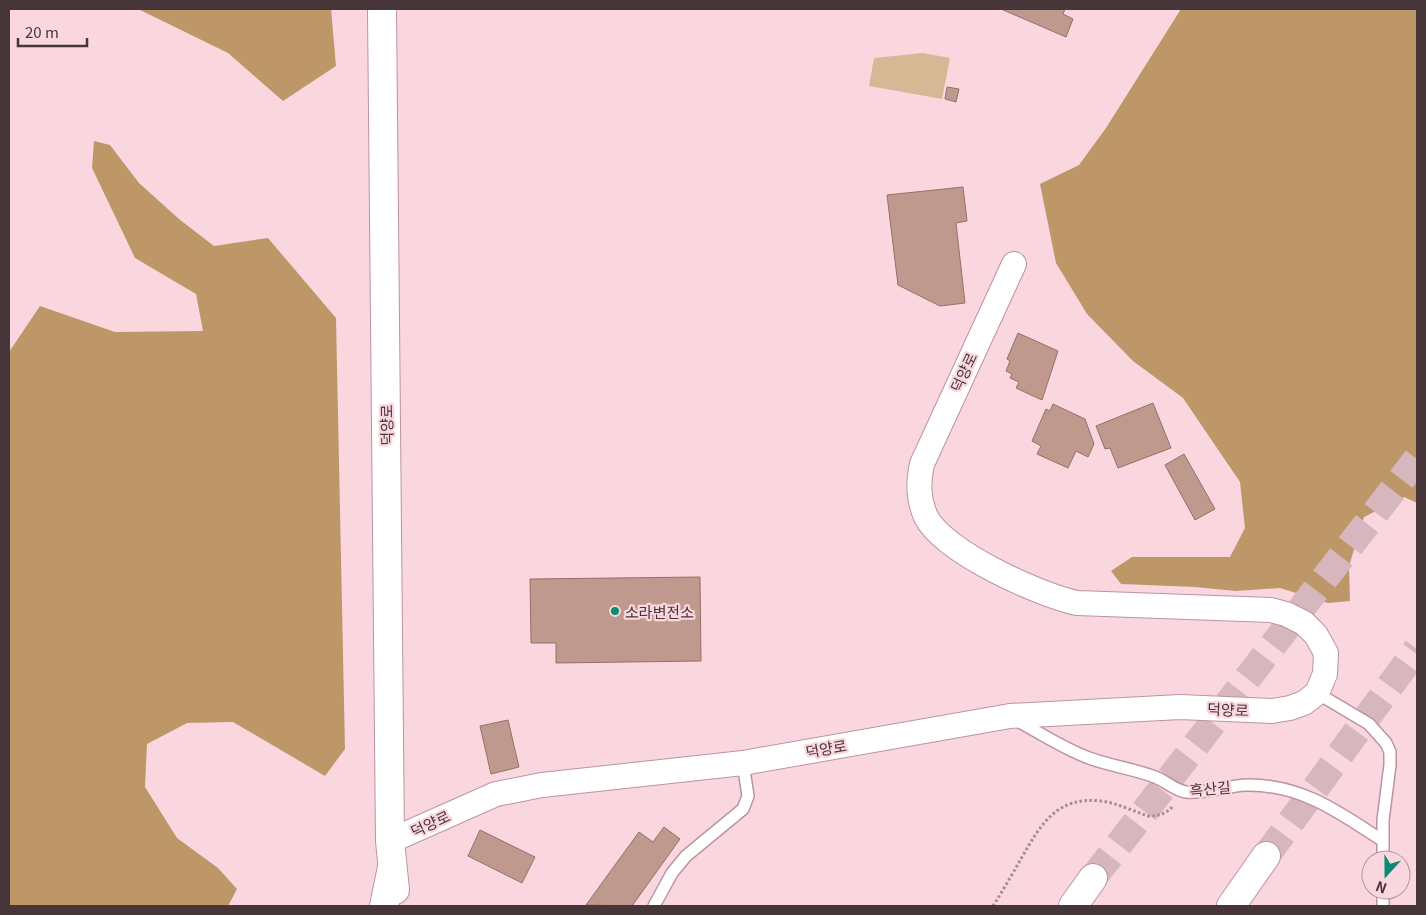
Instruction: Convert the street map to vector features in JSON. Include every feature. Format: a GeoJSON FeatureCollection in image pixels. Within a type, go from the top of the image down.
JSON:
{"type":"FeatureCollection","features":[{"type":"Feature","properties":{"kind":"street","name":"덕양로"},"geometry":{"type":"LineString","coordinates":[[382,9],[391,854],[397,906]]}},
{"type":"Feature","properties":{"kind":"street","name":"덕양로"},"geometry":{"type":"LineString","coordinates":[[391,854],[472,803],[517,789],[743,762],[1010,716],[1180,707],[1272,711],[1304,703],[1317,693],[1325,674],[1326,653],[1316,635],[1304,623],[1286,614],[1262,610],[1077,603],[1056,599],[1033,590],[985,565],[939,532],[927,518],[918,484],[922,464],[1014,264]]}},
{"type":"Feature","properties":{"kind":"street"},"geometry":{"type":"LineString","coordinates":[[384,906],[391,854]]}},
{"type":"Feature","properties":{"kind":"street"},"geometry":{"type":"LineString","coordinates":[[1231,906],[1266,856]]}},
{"type":"Feature","properties":{"kind":"street"},"geometry":{"type":"LineString","coordinates":[[1073,906],[1093,878]]}},
{"type":"Feature","properties":{"kind":"lane"},"geometry":{"type":"LineString","coordinates":[[1317,693],[1369,724],[1386,743],[1390,752],[1383,850]]}},
{"type":"Feature","properties":{"kind":"lane","name":"흑산길"},"geometry":{"type":"LineString","coordinates":[[1010,716],[1081,755],[1154,777],[1184,792],[1198,792],[1226,786],[1248,785],[1282,788],[1325,803],[1383,841]]}},
{"type":"Feature","properties":{"kind":"lane"},"geometry":{"type":"LineString","coordinates":[[654,906],[672,873],[686,856],[743,809],[748,796],[743,762]]}},
{"type":"Feature","properties":{"kind":"path"},"geometry":{"type":"LineString","coordinates":[[993,906],[1041,825],[1055,811],[1067,806],[1093,801],[1148,816],[1156,816],[1171,808],[1184,792]]}},
{"type":"Feature","properties":{"kind":"shaded area"},"geometry":{"type":"Polygon","coordinates":[[[138,9],[331,9],[336,66],[283,101],[228,53],[138,9]]]}},
{"type":"Feature","properties":{"kind":"shaded area"},"geometry":{"type":"Polygon","coordinates":[[[1181,9],[1417,9],[1417,503],[1404,497],[1364,517],[1349,566],[1350,601],[1328,603],[1280,588],[1236,591],[1195,587],[1121,584],[1111,571],[1132,557],[1230,557],[1245,528],[1240,482],[1183,398],[1133,361],[1087,314],[1056,263],[1040,184],[1079,165],[1106,128],[1181,9]]]}},
{"type":"Feature","properties":{"kind":"shaded area"},"geometry":{"type":"Polygon","coordinates":[[[923,53],[950,58],[942,99],[869,86],[874,58],[923,53]]]}},
{"type":"Feature","properties":{"kind":"shaded area"},"geometry":{"type":"Polygon","coordinates":[[[94,141],[110,145],[139,183],[179,219],[214,246],[268,238],[336,318],[345,749],[325,776],[233,722],[187,723],[147,744],[145,787],[177,838],[218,868],[237,889],[228,906],[9,906],[9,352],[40,306],[115,332],[203,331],[196,294],[135,258],[92,168],[94,141]]]}},
{"type":"Feature","properties":{"kind":"building"},"geometry":{"type":"Polygon","coordinates":[[[1001,9],[1065,9],[1063,14],[1073,19],[1066,37],[1001,9]]]}},
{"type":"Feature","properties":{"kind":"building"},"geometry":{"type":"Polygon","coordinates":[[[947,87],[959,89],[956,102],[945,99],[947,87]]]}},
{"type":"Feature","properties":{"kind":"building"},"geometry":{"type":"Polygon","coordinates":[[[963,187],[967,221],[956,223],[965,303],[940,306],[898,285],[887,195],[963,187]]]}},
{"type":"Feature","properties":{"kind":"building"},"geometry":{"type":"Polygon","coordinates":[[[1018,333],[1058,351],[1042,400],[1016,388],[1019,382],[1010,378],[1012,374],[1006,371],[1010,361],[1007,359],[1018,333]]]}},
{"type":"Feature","properties":{"kind":"building"},"geometry":{"type":"Polygon","coordinates":[[[1153,403],[1171,448],[1118,468],[1110,448],[1105,449],[1096,426],[1153,403]]]}},
{"type":"Feature","properties":{"kind":"building"},"geometry":{"type":"Polygon","coordinates":[[[1053,404],[1085,419],[1094,444],[1088,457],[1076,451],[1068,468],[1037,454],[1041,446],[1032,441],[1046,409],[1050,411],[1053,404]]]}},
{"type":"Feature","properties":{"kind":"building"},"geometry":{"type":"Polygon","coordinates":[[[1184,454],[1215,509],[1195,520],[1165,465],[1184,454]]]}},
{"type":"Feature","properties":{"kind":"building","name":"소라변전소"},"geometry":{"type":"Polygon","coordinates":[[[700,577],[701,661],[556,663],[556,643],[531,643],[530,579],[700,577]]]}},
{"type":"Feature","properties":{"kind":"building"},"geometry":{"type":"Polygon","coordinates":[[[508,720],[519,767],[491,774],[480,726],[508,720]]]}},
{"type":"Feature","properties":{"kind":"building"},"geometry":{"type":"Polygon","coordinates":[[[664,827],[680,839],[632,906],[586,905],[639,832],[653,842],[664,827]]]}},
{"type":"Feature","properties":{"kind":"building"},"geometry":{"type":"Polygon","coordinates":[[[480,830],[535,857],[522,883],[468,856],[480,830]]]}},
{"type":"Feature","properties":{"kind":"tunnel"},"geometry":{"type":"LineString","coordinates":[[1093,878],[1417,459]]}},
{"type":"Feature","properties":{"kind":"tunnel"},"geometry":{"type":"LineString","coordinates":[[1266,856],[1417,649]]}},
{"type":"Feature","properties":{"kind":"place","name":"소라변전소"},"geometry":{"type":"Point","coordinates":[615,611]}}]}
